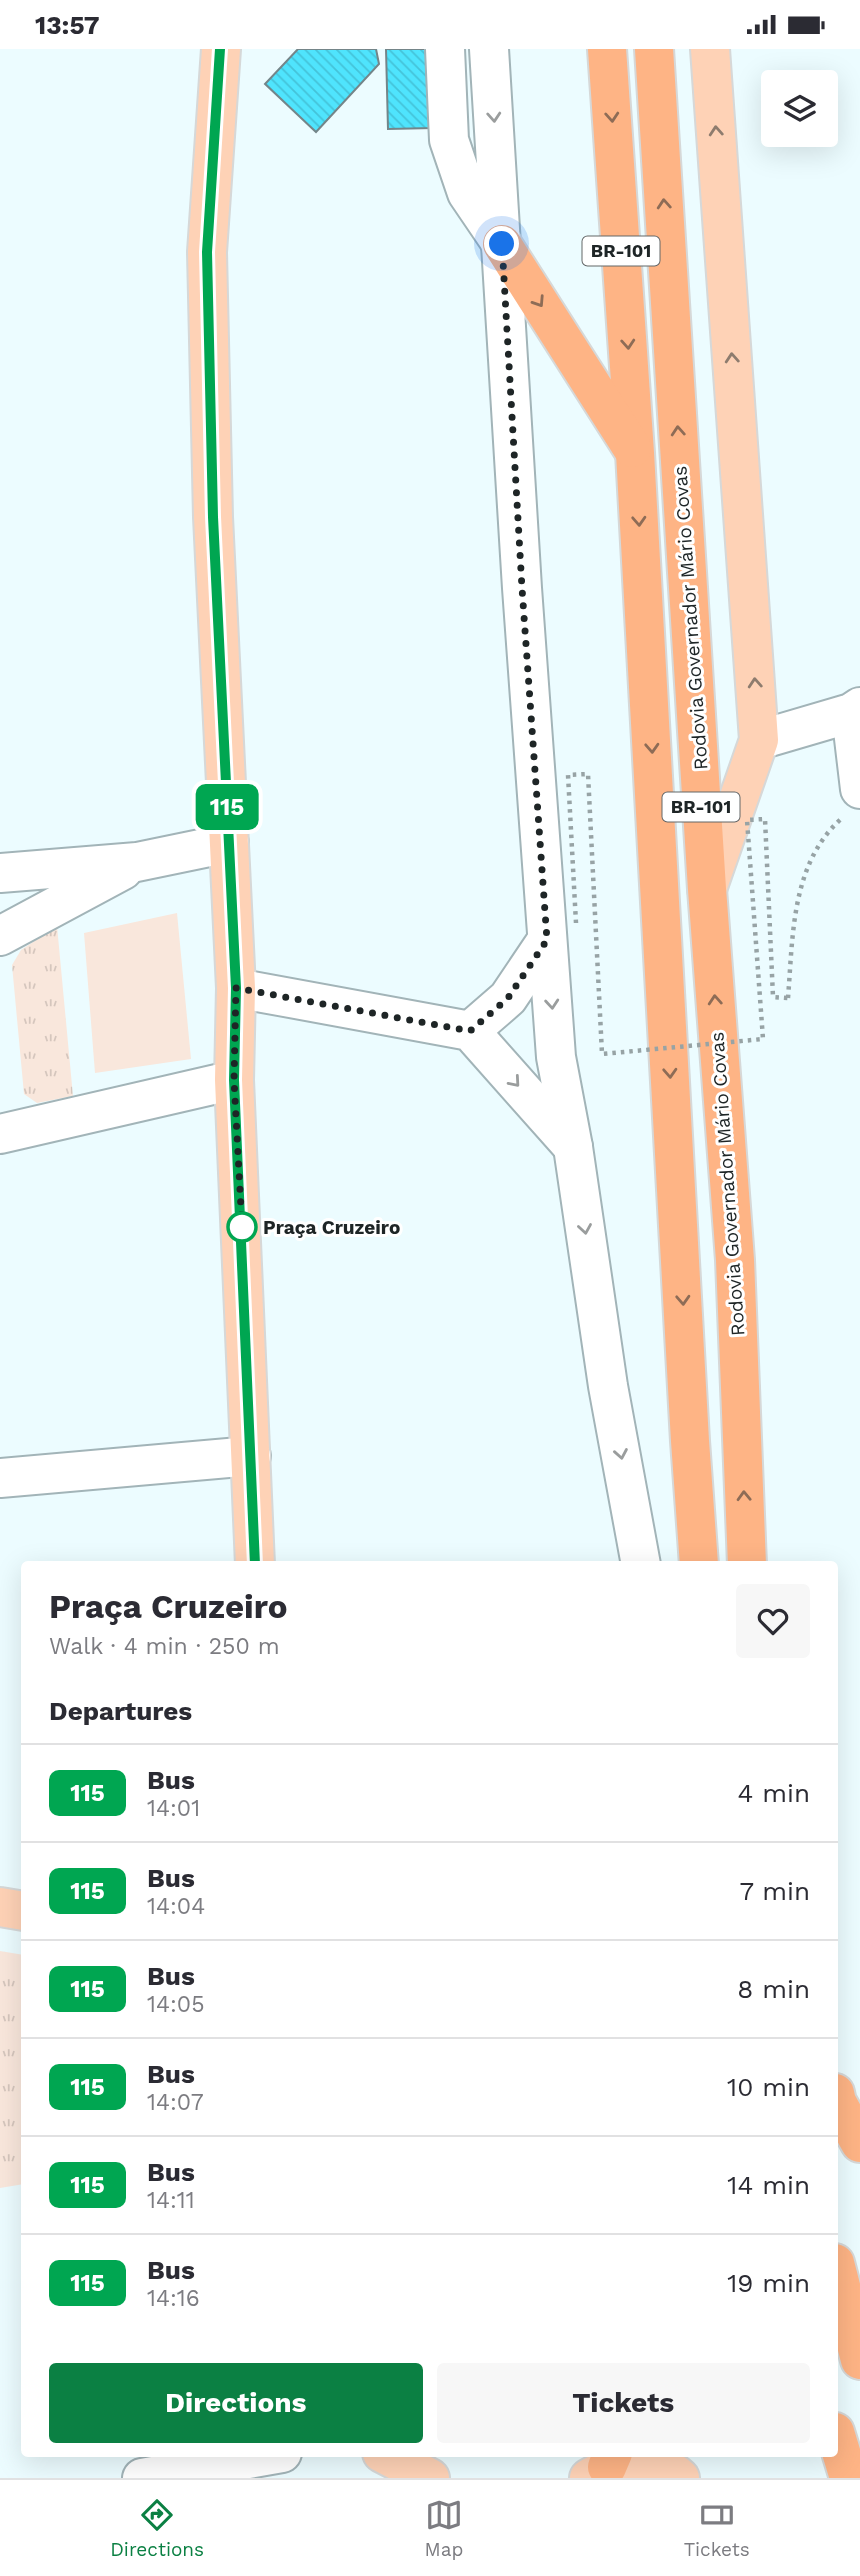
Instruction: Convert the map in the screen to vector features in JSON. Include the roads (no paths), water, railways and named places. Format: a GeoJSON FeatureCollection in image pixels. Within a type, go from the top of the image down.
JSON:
{"type":"FeatureCollection","features":[{"type":"Feature","properties":{"kind":"highway","name":"BR-101"},"geometry":{"type":"LineString","coordinates":[[607,49],[635,453],[699,1561]]}},
{"type":"Feature","properties":{"kind":"highway","name":"Rodovia Governador Mário Covas"},"geometry":{"type":"LineString","coordinates":[[654,49],[706,889],[735,1260],[747,1561]]}},
{"type":"Feature","properties":{"kind":"highway"},"geometry":{"type":"LineString","coordinates":[[502,244],[635,453]]}},
{"type":"Feature","properties":{"kind":"highway"},"geometry":{"type":"LineString","coordinates":[[679,1561],[690,1441]]}},
{"type":"Feature","properties":{"kind":"highway"},"geometry":{"type":"LineString","coordinates":[[838,2104],[860,2143]]}},
{"type":"Feature","properties":{"kind":"highway"},"geometry":{"type":"LineString","coordinates":[[838,2275],[860,2360]]}},
{"type":"Feature","properties":{"kind":"highway"},"geometry":{"type":"LineString","coordinates":[[838,2442],[849,2478]]}},
{"type":"Feature","properties":{"kind":"main road"},"geometry":{"type":"LineString","coordinates":[[220,49],[207,252],[213,517],[236,988],[234,1080],[255,1561]]}},
{"type":"Feature","properties":{"kind":"main road"},"geometry":{"type":"LineString","coordinates":[[706,889],[759,740],[710,49]]}},
{"type":"Feature","properties":{"kind":"main road"},"geometry":{"type":"LineString","coordinates":[[0,1907],[21,1910]]}},
{"type":"Feature","properties":{"kind":"main road"},"geometry":{"type":"LineString","coordinates":[[384,2457],[409,2478]]}},
{"type":"Feature","properties":{"kind":"main road"},"geometry":{"type":"LineString","coordinates":[[387,2457],[430,2478]]}},
{"type":"Feature","properties":{"kind":"main road"},"geometry":{"type":"LineString","coordinates":[[603,2466],[630,2462],[654,2465],[680,2478]]}},
{"type":"Feature","properties":{"kind":"street"},"geometry":{"type":"LineString","coordinates":[[445,49],[449,140],[467,193],[502,244]]}},
{"type":"Feature","properties":{"kind":"street"},"geometry":{"type":"LineString","coordinates":[[489,49],[522,588],[561,931],[556,1057],[573,1147],[608,1386],[640,1561]]}},
{"type":"Feature","properties":{"kind":"street"},"geometry":{"type":"LineString","coordinates":[[759,740],[855,710],[855,800]]}},
{"type":"Feature","properties":{"kind":"street"},"geometry":{"type":"LineString","coordinates":[[0,873],[137,862],[229,843]]}},
{"type":"Feature","properties":{"kind":"street"},"geometry":{"type":"LineString","coordinates":[[0,936],[137,862]]}},
{"type":"Feature","properties":{"kind":"street"},"geometry":{"type":"LineString","coordinates":[[470,1031],[508,998],[561,931]]}},
{"type":"Feature","properties":{"kind":"street"},"geometry":{"type":"LineString","coordinates":[[236,988],[470,1031],[573,1147]]}},
{"type":"Feature","properties":{"kind":"street"},"geometry":{"type":"LineString","coordinates":[[0,1134],[234,1080]]}},
{"type":"Feature","properties":{"kind":"street"},"geometry":{"type":"LineString","coordinates":[[0,1478],[251,1455]]}},
{"type":"Feature","properties":{"kind":"street"},"geometry":{"type":"LineString","coordinates":[[142,2478],[260,2457]]}},
{"type":"Feature","properties":{"kind":"street"},"geometry":{"type":"LineString","coordinates":[[382,2457],[399,2478]]}},
{"type":"Feature","properties":{"kind":"place","name":"Praça Cruzeiro"},"geometry":{"type":"Point","coordinates":[242,1227]}}]}
